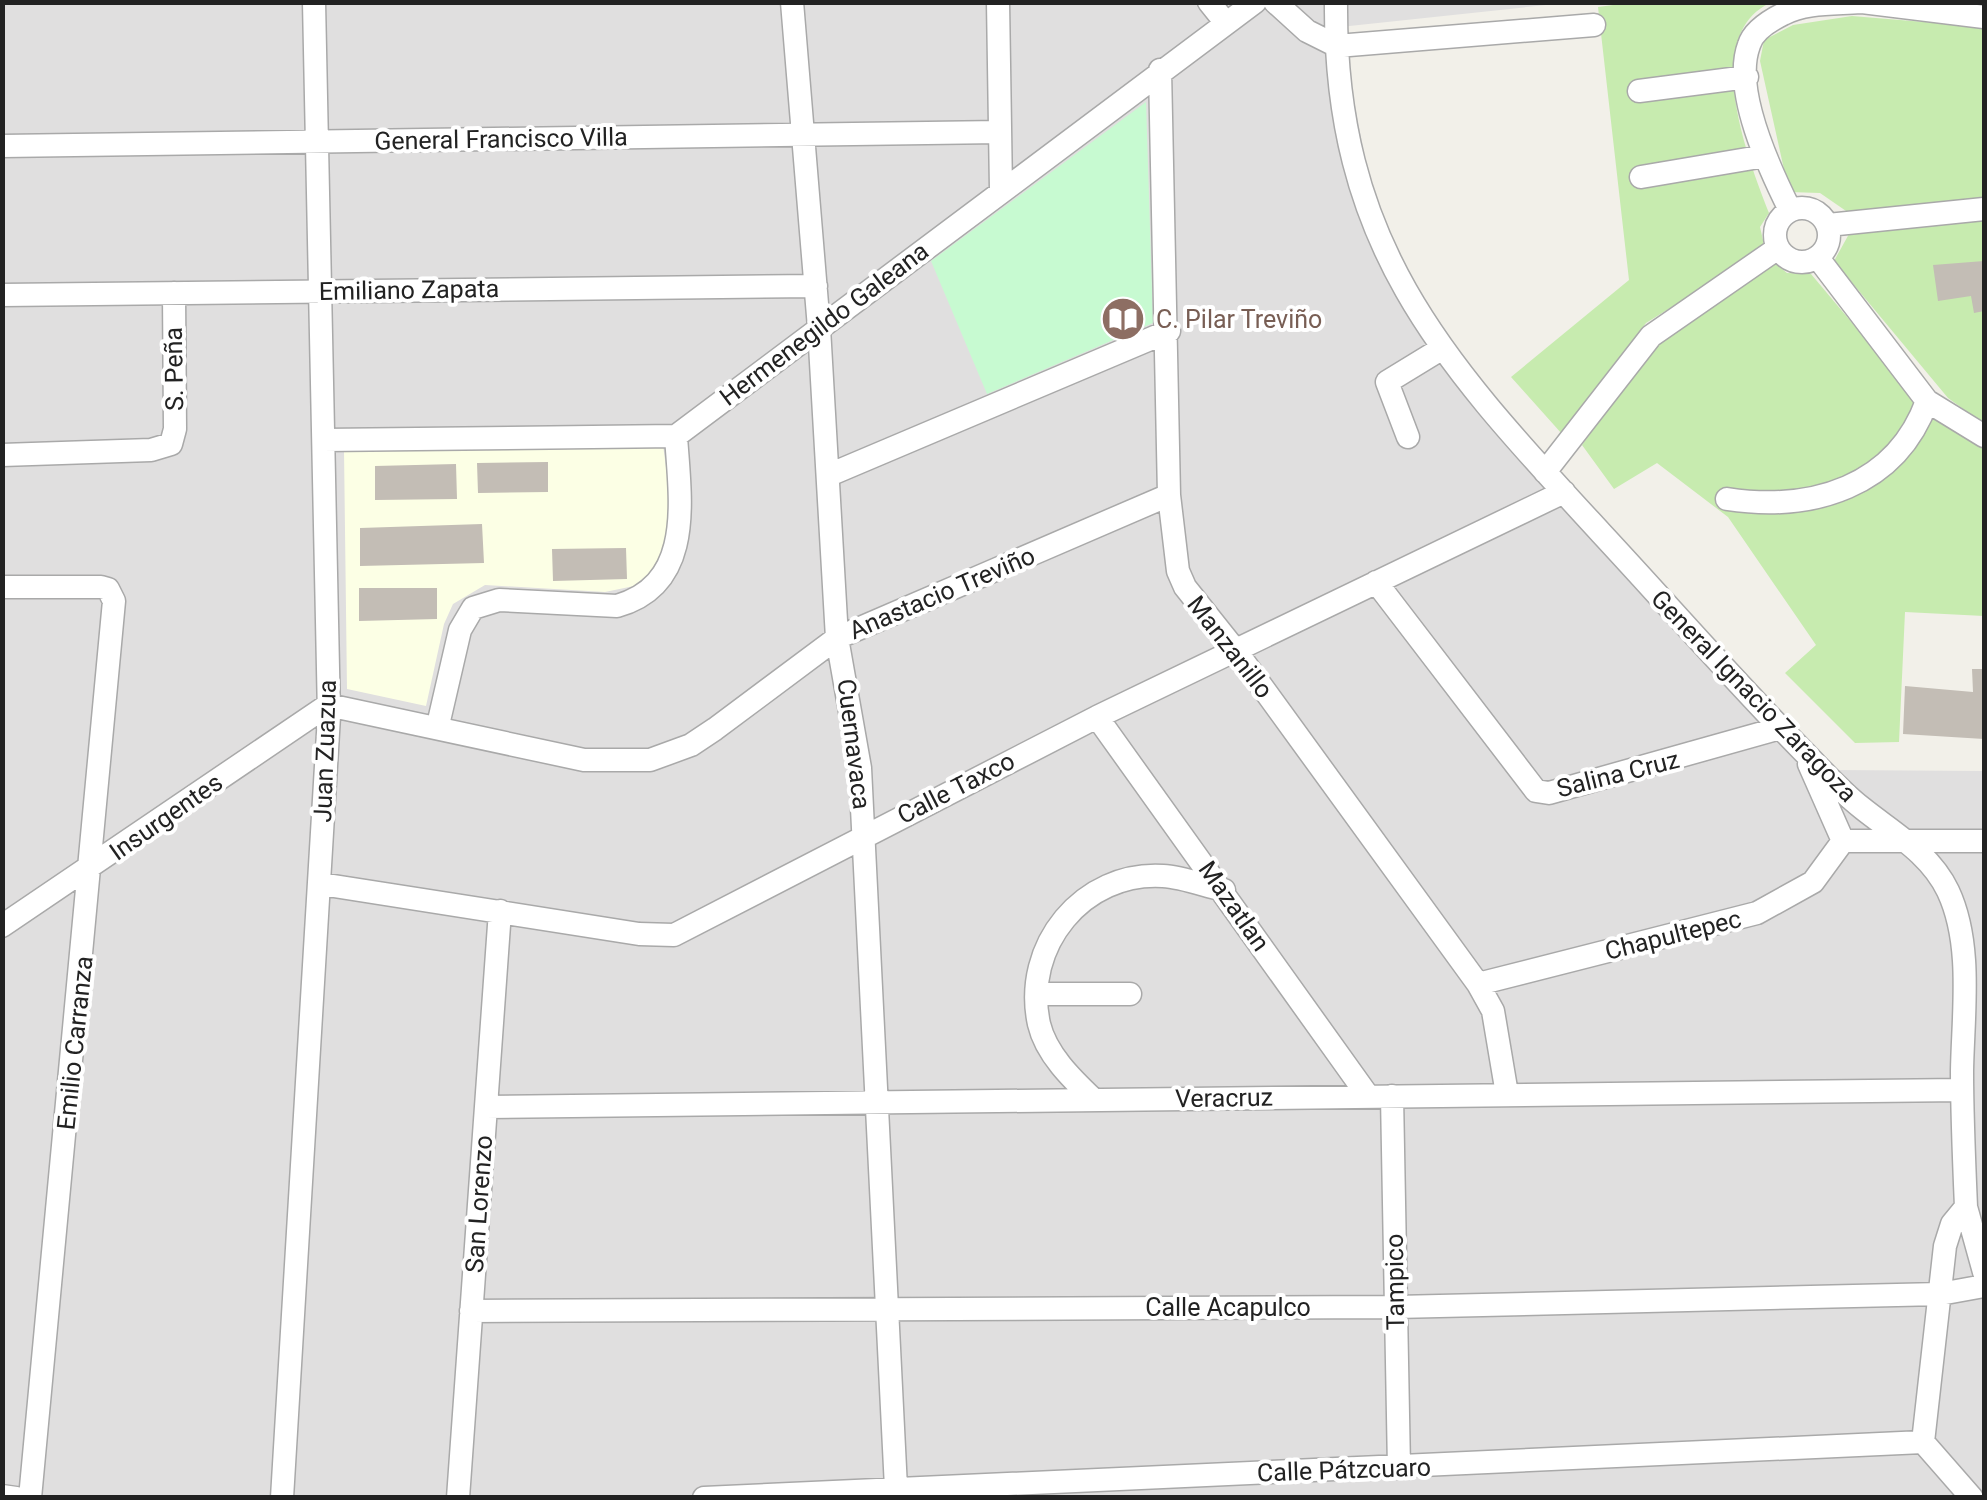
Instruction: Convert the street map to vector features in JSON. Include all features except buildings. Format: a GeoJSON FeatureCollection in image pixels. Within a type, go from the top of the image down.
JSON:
{"type":"FeatureCollection","features":[{"type":"Feature","properties":{"kind":"street","name":"Juan Zuazua"},"geometry":{"type":"LineString","coordinates":[[282,1498],[321,884],[328,705],[314,2]]}},
{"type":"Feature","properties":{"kind":"street","name":"Cuernavaca"},"geometry":{"type":"LineString","coordinates":[[792,2],[820,328],[837,638],[856,733],[864,834],[896,1488]]}},
{"type":"Feature","properties":{"kind":"street"},"geometry":{"type":"LineString","coordinates":[[998,2],[1001,190]]}},
{"type":"Feature","properties":{"kind":"street"},"geometry":{"type":"LineString","coordinates":[[1209,2],[1225,22]]}},
{"type":"Feature","properties":{"kind":"street","name":"Hermenegildo Galeana"},"geometry":{"type":"LineString","coordinates":[[676,436],[1255,2]]}},
{"type":"Feature","properties":{"kind":"street"},"geometry":{"type":"LineString","coordinates":[[1274,2],[1307,31],[1337,46],[1594,25]]}},
{"type":"Feature","properties":{"kind":"street","name":"General Ignacio Zaragoza"},"geometry":{"type":"LineString","coordinates":[[1336,2],[1342,109],[1358,185],[1395,275],[1441,349],[1544,472],[1780,728],[1859,806],[1908,842],[1935,869],[1958,921],[1963,957],[1966,1207],[1947,1235],[1923,1442]]}},
{"type":"Feature","properties":{"kind":"street"},"geometry":{"type":"LineString","coordinates":[[1790,210],[1765,156],[1747,77],[1749,44],[1759,30],[1786,12],[1872,3],[1984,17]]}},
{"type":"Feature","properties":{"kind":"street","name":"Manzanillo"},"geometry":{"type":"LineString","coordinates":[[1160,70],[1169,331],[1169,496],[1178,572],[1184,587],[1236,651],[1478,984],[1496,1023],[1507,1094]]}},
{"type":"Feature","properties":{"kind":"street"},"geometry":{"type":"LineString","coordinates":[[1639,90],[1747,77]]}},
{"type":"Feature","properties":{"kind":"street","name":"General Francisco Villa"},"geometry":{"type":"LineString","coordinates":[[2,146],[1000,132]]}},
{"type":"Feature","properties":{"kind":"street"},"geometry":{"type":"LineString","coordinates":[[1642,177],[1765,156]]}},
{"type":"Feature","properties":{"kind":"street"},"geometry":{"type":"LineString","coordinates":[[1778,248],[1777,222],[1790,210],[1808,208],[1828,225],[1984,209]]}},
{"type":"Feature","properties":{"kind":"street"},"geometry":{"type":"LineString","coordinates":[[1778,248],[1800,262],[1818,258],[1829,244],[1828,225]]}},
{"type":"Feature","properties":{"kind":"street"},"geometry":{"type":"LineString","coordinates":[[1544,472],[1651,336],[1778,248]]}},
{"type":"Feature","properties":{"kind":"street"},"geometry":{"type":"LineString","coordinates":[[1818,258],[1927,401],[1984,436]]}},
{"type":"Feature","properties":{"kind":"street","name":"Emiliano Zapata"},"geometry":{"type":"LineString","coordinates":[[2,295],[816,286]]}},
{"type":"Feature","properties":{"kind":"street","name":"S. Peña"},"geometry":{"type":"LineString","coordinates":[[2,456],[160,450],[171,444],[175,429],[174,293]]}},
{"type":"Feature","properties":{"kind":"street"},"geometry":{"type":"LineString","coordinates":[[829,475],[1169,331]]}},
{"type":"Feature","properties":{"kind":"street"},"geometry":{"type":"LineString","coordinates":[[1408,437],[1387,382],[1441,349]]}},
{"type":"Feature","properties":{"kind":"street"},"geometry":{"type":"LineString","coordinates":[[1727,499],[1760,504],[1802,502],[1846,490],[1888,466],[1910,438],[1927,401]]}},
{"type":"Feature","properties":{"kind":"street"},"geometry":{"type":"LineString","coordinates":[[324,440],[676,436],[679,537],[659,582],[632,602],[617,606],[499,600],[472,608],[460,630],[438,725]]}},
{"type":"Feature","properties":{"kind":"street","name":"Calle Taxco"},"geometry":{"type":"LineString","coordinates":[[321,884],[638,934],[674,935],[1097,717],[1564,492]]}},
{"type":"Feature","properties":{"kind":"street","name":"Anastacio Treviño"},"geometry":{"type":"LineString","coordinates":[[328,705],[438,725],[584,760],[650,760],[691,745],[716,729],[837,638],[1169,496]]}},
{"type":"Feature","properties":{"kind":"street","name":"Salina Cruz"},"geometry":{"type":"LineString","coordinates":[[1376,582],[1536,791],[1549,793],[1650,768],[1780,728]]}},
{"type":"Feature","properties":{"kind":"street","name":"Emilio Carranza"},"geometry":{"type":"LineString","coordinates":[[2,587],[108,590],[114,601],[30,1498]]}},
{"type":"Feature","properties":{"kind":"street","name":"Insurgentes"},"geometry":{"type":"LineString","coordinates":[[2,926],[328,705]]}},
{"type":"Feature","properties":{"kind":"street","name":"Mazatlan"},"geometry":{"type":"LineString","coordinates":[[1097,717],[1380,1096]]}},
{"type":"Feature","properties":{"kind":"street"},"geometry":{"type":"LineString","coordinates":[[1804,752],[1843,841],[1984,842]]}},
{"type":"Feature","properties":{"kind":"street","name":"Chapultepec"},"geometry":{"type":"LineString","coordinates":[[1478,984],[1758,914],[1813,882],[1843,841]]}},
{"type":"Feature","properties":{"kind":"street"},"geometry":{"type":"LineString","coordinates":[[1093,1099],[1051,1052],[1040,1025],[1038,994],[1050,936],[1075,905],[1105,886],[1164,876],[1224,890]]}},
{"type":"Feature","properties":{"kind":"street","name":"San Lorenzo"},"geometry":{"type":"LineString","coordinates":[[458,1498],[500,911]]}},
{"type":"Feature","properties":{"kind":"street"},"geometry":{"type":"LineString","coordinates":[[1038,994],[1130,994]]}},
{"type":"Feature","properties":{"kind":"street","name":"Veracruz"},"geometry":{"type":"LineString","coordinates":[[486,1107],[1962,1090]]}},
{"type":"Feature","properties":{"kind":"street","name":"Tampico"},"geometry":{"type":"LineString","coordinates":[[1380,1096],[1396,1307],[1400,1468]]}},
{"type":"Feature","properties":{"kind":"street"},"geometry":{"type":"LineString","coordinates":[[1966,1207],[1984,1272]]}},
{"type":"Feature","properties":{"kind":"street","name":"Calle Acapulco"},"geometry":{"type":"LineString","coordinates":[[471,1311],[1396,1307],[1940,1294],[1984,1286]]}},
{"type":"Feature","properties":{"kind":"street"},"geometry":{"type":"LineString","coordinates":[[1923,1442],[1972,1498]]}},
{"type":"Feature","properties":{"kind":"street","name":"Calle Pátzcuaro"},"geometry":{"type":"LineString","coordinates":[[704,1498],[896,1488],[963,1491],[1923,1442]]}},
{"type":"Feature","properties":{"kind":"street"},"geometry":{"type":"LineString","coordinates":[[2,1496],[16,1498]]}},
{"type":"Feature","properties":{"kind":"shaded area"},"geometry":{"type":"Polygon","coordinates":[[[3,3],[1565,3],[1340,27],[1387,275],[1564,492],[1833,770],[1984,771],[1984,1497],[3,1498],[3,3]]]}},
{"type":"Feature","properties":{"kind":"shaded area"},"geometry":{"type":"Polygon","coordinates":[[[663,445],[673,520],[660,564],[634,586],[605,592],[485,585],[453,604],[444,624],[426,706],[347,689],[344,450],[663,445]]]}},
{"type":"Feature","properties":{"kind":"green space"},"geometry":{"type":"Polygon","coordinates":[[[1636,2],[1770,3],[1749,19],[1737,42],[1733,70],[1742,132],[1769,213],[1760,227],[1765,249],[1646,323],[1562,434],[1511,377],[1629,280],[1598,7],[1636,2]]]}},
{"type":"Feature","properties":{"kind":"green space"},"geometry":{"type":"Polygon","coordinates":[[[1852,16],[1984,27],[1984,197],[1849,213],[1820,193],[1789,192],[1760,61],[1764,40],[1793,25],[1852,16]]]}},
{"type":"Feature","properties":{"kind":"green space"},"geometry":{"type":"Polygon","coordinates":[[[1146,102],[1153,323],[987,394],[931,261],[1146,102]]]}},
{"type":"Feature","properties":{"kind":"green space"},"geometry":{"type":"Polygon","coordinates":[[[1984,219],[1984,424],[1948,398],[1834,261],[1849,234],[1984,219]]]}},
{"type":"Feature","properties":{"kind":"green space"},"geometry":{"type":"Polygon","coordinates":[[[1771,260],[1787,273],[1811,274],[1932,418],[1984,449],[1984,616],[1905,612],[1899,742],[1855,743],[1785,673],[1816,645],[1728,517],[1657,463],[1614,489],[1582,445],[1659,337],[1771,260]]]}},
{"type":"Feature","properties":{"kind":"place","name":"C. Pilar Treviño"},"geometry":{"type":"Point","coordinates":[1123,319]}}]}
